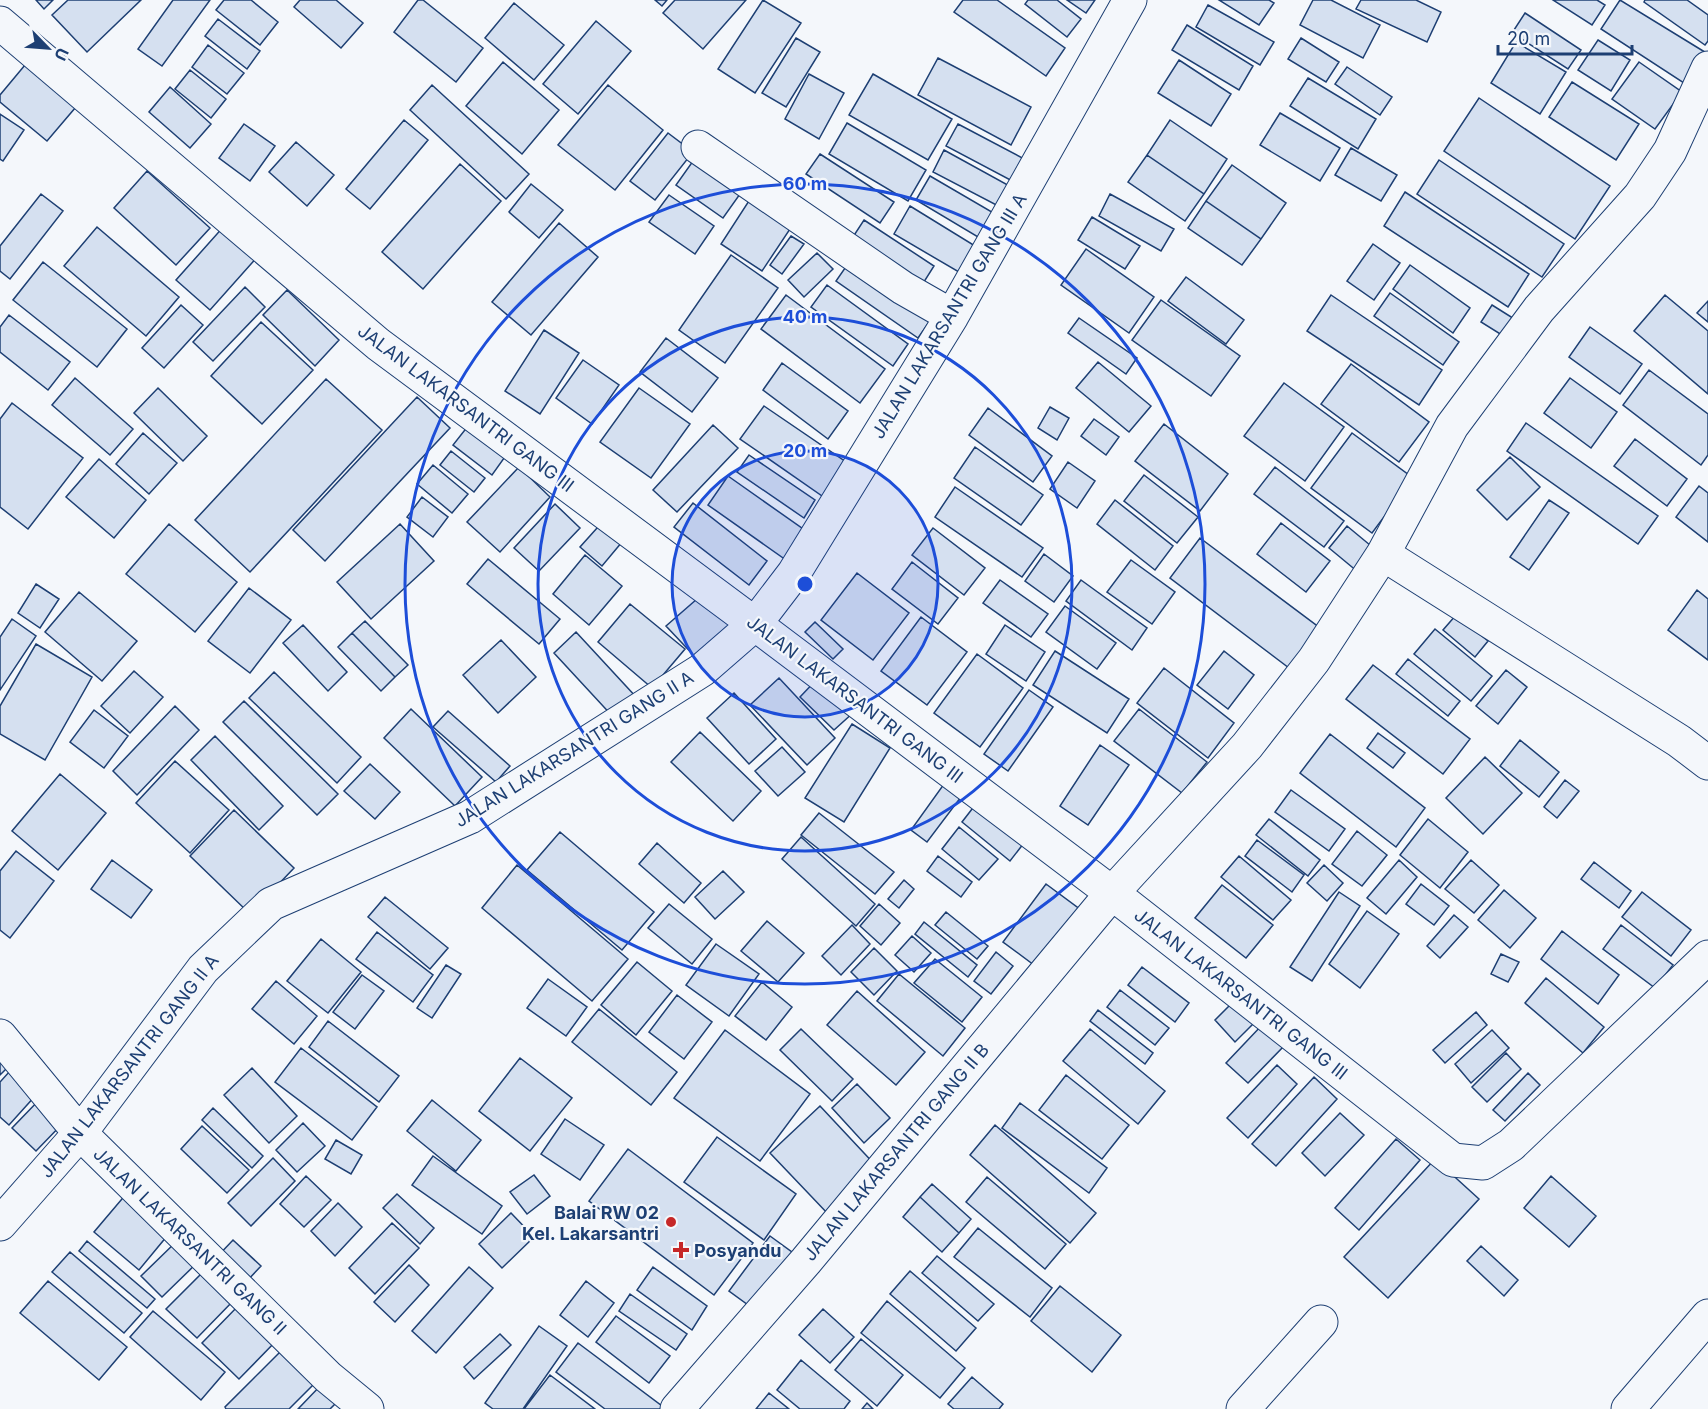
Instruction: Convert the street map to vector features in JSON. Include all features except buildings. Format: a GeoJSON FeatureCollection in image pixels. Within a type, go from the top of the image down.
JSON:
{"type":"FeatureCollection","features":[{"type":"Feature","properties":{"kind":"street","name":"JALAN LAKARSANTRI GANG III A"},"geometry":{"type":"LineString","coordinates":[[755,624],[794,573],[952,316],[1130,0]]}},
{"type":"Feature","properties":{"kind":"street","name":"JALAN LAKARSANTRI GANG III"},"geometry":{"type":"LineString","coordinates":[[0,23],[378,344],[1112,893],[1453,1160],[1484,1163],[1511,1145],[1708,957]]}},
{"type":"Feature","properties":{"kind":"street","name":"JALAN LAKARSANTRI GANG II B"},"geometry":{"type":"LineString","coordinates":[[677,1409],[806,1261],[1112,893],[1247,746],[1314,660],[1383,554],[1452,426],[1539,309],[1640,196],[1670,151],[1708,68]]}},
{"type":"Feature","properties":{"kind":"street"},"geometry":{"type":"LineString","coordinates":[[698,147],[903,288],[952,316]]}},
{"type":"Feature","properties":{"kind":"street"},"geometry":{"type":"LineString","coordinates":[[1383,554],[1670,735],[1708,763]]}},
{"type":"Feature","properties":{"kind":"street","name":"JALAN LAKARSANTRI GANG II A"},"geometry":{"type":"LineString","coordinates":[[0,1224],[80,1133],[203,969],[271,904],[470,817],[702,670],[755,624]]}},
{"type":"Feature","properties":{"kind":"street","name":"JALAN LAKARSANTRI GANG II"},"geometry":{"type":"LineString","coordinates":[[0,1036],[80,1133],[328,1377],[367,1409]]}},
{"type":"Feature","properties":{"kind":"street"},"geometry":{"type":"LineString","coordinates":[[1628,1409],[1708,1316]]}},
{"type":"Feature","properties":{"kind":"street"},"geometry":{"type":"LineString","coordinates":[[1243,1409],[1321,1322]]}},
{"type":"Feature","properties":{"kind":"place","name":"Balai RW 02 Kel. Lakarsantri"},"geometry":{"type":"Point","coordinates":[671,1222]}},
{"type":"Feature","properties":{"kind":"place","name":"Posyandu"},"geometry":{"type":"Point","coordinates":[681,1250]}}]}
